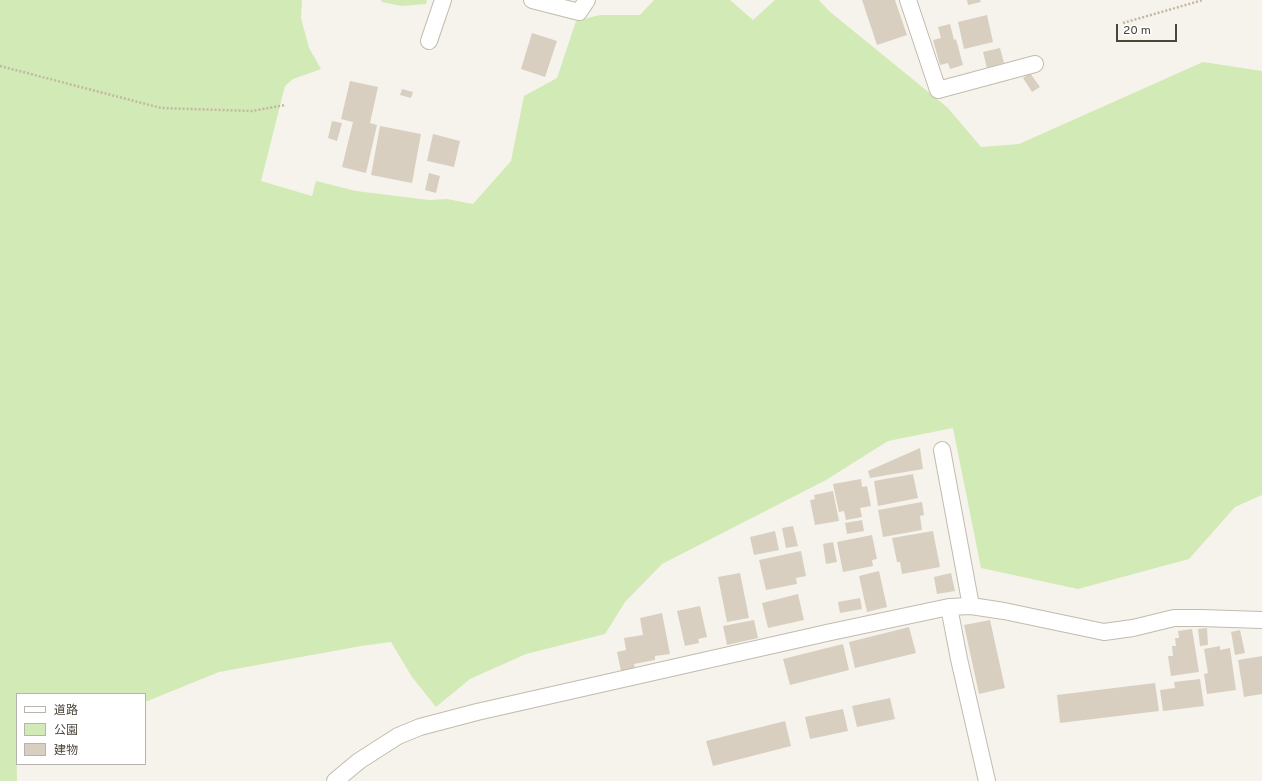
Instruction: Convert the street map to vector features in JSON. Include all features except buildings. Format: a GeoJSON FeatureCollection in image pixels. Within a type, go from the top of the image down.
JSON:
{"type":"FeatureCollection","features":[{"type":"Feature","properties":{"kind":"street"},"geometry":{"type":"LineString","coordinates":[[429,41],[443,0]]}},
{"type":"Feature","properties":{"kind":"street"},"geometry":{"type":"LineString","coordinates":[[532,0],[579,12],[587,0]]}},
{"type":"Feature","properties":{"kind":"street"},"geometry":{"type":"LineString","coordinates":[[908,0],[938,90],[1035,64]]}},
{"type":"Feature","properties":{"kind":"street"},"geometry":{"type":"LineString","coordinates":[[942,450],[971,606]]}},
{"type":"Feature","properties":{"kind":"street"},"geometry":{"type":"LineString","coordinates":[[334,781],[359,761],[398,736],[420,727],[478,712],[831,632],[949,607],[971,606],[1004,611],[1104,632],[1133,628],[1174,618],[1262,620]]}},
{"type":"Feature","properties":{"kind":"street"},"geometry":{"type":"LineString","coordinates":[[949,607],[959,659],[987,781]]}},
{"type":"Feature","properties":{"kind":"path"},"geometry":{"type":"LineString","coordinates":[[1124,23],[1203,0]]}},
{"type":"Feature","properties":{"kind":"path"},"geometry":{"type":"LineString","coordinates":[[0,66],[161,108],[252,111],[285,105]]}},
{"type":"Feature","properties":{"kind":"green space"},"geometry":{"type":"Polygon","coordinates":[[[0,0],[302,0],[301,18],[309,48],[321,69],[293,79],[285,86],[261,181],[312,196],[316,181],[356,191],[429,200],[447,199],[473,204],[511,161],[524,96],[557,78],[576,21],[600,15],[640,15],[654,0],[730,0],[753,20],[775,0],[819,0],[829,11],[948,108],[981,147],[1019,144],[1203,62],[1262,71],[1262,495],[1235,507],[1189,559],[1078,589],[981,568],[953,428],[888,441],[826,480],[662,564],[625,602],[605,634],[526,654],[470,679],[436,707],[412,677],[391,642],[361,646],[219,672],[146,702],[146,693],[16,693],[17,781],[0,781],[0,0]]]}},
{"type":"Feature","properties":{"kind":"green space"},"geometry":{"type":"Polygon","coordinates":[[[381,0],[427,0],[426,4],[402,6],[382,2],[381,0]]]}}]}
